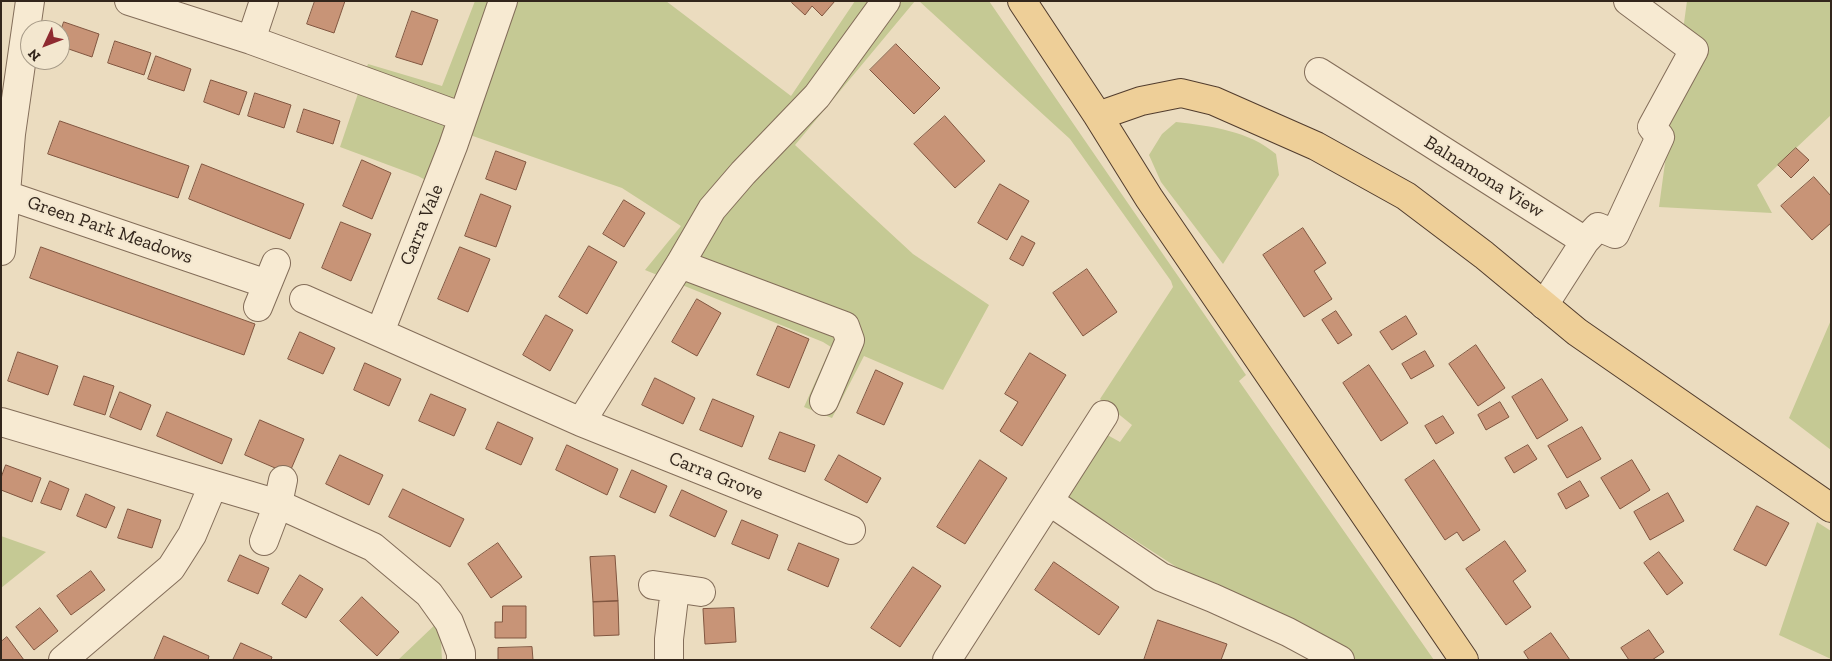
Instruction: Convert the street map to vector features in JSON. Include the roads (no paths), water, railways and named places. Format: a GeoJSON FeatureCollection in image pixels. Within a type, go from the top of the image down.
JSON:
{"type":"FeatureCollection","features":[{"type":"Feature","properties":{"kind":"main road"},"geometry":{"type":"LineString","coordinates":[[1022,1],[1098,116],[1149,198],[1464,660]]}},
{"type":"Feature","properties":{"kind":"main road"},"geometry":{"type":"LineString","coordinates":[[1098,116],[1141,101],[1181,93],[1214,101],[1316,146],[1406,196],[1484,255],[1577,332],[1831,508]]}},
{"type":"Feature","properties":{"kind":"street"},"geometry":{"type":"LineString","coordinates":[[6,194],[11,134],[30,1]]}},
{"type":"Feature","properties":{"kind":"street"},"geometry":{"type":"LineString","coordinates":[[129,1],[251,40],[463,117]]}},
{"type":"Feature","properties":{"kind":"street"},"geometry":{"type":"LineString","coordinates":[[251,40],[264,1]]}},
{"type":"Feature","properties":{"kind":"street","name":"Carra Vale"},"geometry":{"type":"LineString","coordinates":[[380,332],[463,117],[504,1]]}},
{"type":"Feature","properties":{"kind":"street"},"geometry":{"type":"LineString","coordinates":[[304,298],[582,422],[712,209],[743,173],[816,96],[886,1]]}},
{"type":"Feature","properties":{"kind":"street"},"geometry":{"type":"LineString","coordinates":[[1544,305],[1585,241],[1598,227],[1615,234],[1660,137],[1652,128],[1694,50],[1628,1]]}},
{"type":"Feature","properties":{"kind":"street","name":"Balnamona View"},"geometry":{"type":"LineString","coordinates":[[1319,72],[1585,241]]}},
{"type":"Feature","properties":{"kind":"street","name":"Green Park Meadows"},"geometry":{"type":"LineString","coordinates":[[1,251],[6,194],[267,285]]}},
{"type":"Feature","properties":{"kind":"street"},"geometry":{"type":"LineString","coordinates":[[680,264],[845,326],[850,340],[824,401]]}},
{"type":"Feature","properties":{"kind":"street"},"geometry":{"type":"LineString","coordinates":[[947,660],[1104,415]]}},
{"type":"Feature","properties":{"kind":"street"},"geometry":{"type":"LineString","coordinates":[[1,422],[213,485],[281,492],[373,547],[429,594],[449,622],[462,653],[461,660]]}},
{"type":"Feature","properties":{"kind":"street","name":"Carra Grove"},"geometry":{"type":"LineString","coordinates":[[582,422],[851,530]]}},
{"type":"Feature","properties":{"kind":"street"},"geometry":{"type":"LineString","coordinates":[[75,656],[171,568],[192,535],[213,485]]}},
{"type":"Feature","properties":{"kind":"street"},"geometry":{"type":"LineString","coordinates":[[264,541],[281,492]]}},
{"type":"Feature","properties":{"kind":"street"},"geometry":{"type":"LineString","coordinates":[[1049,501],[1162,577],[1213,598],[1340,660]]}},
{"type":"Feature","properties":{"kind":"street"},"geometry":{"type":"LineString","coordinates":[[669,660],[669,639],[676,589]]}}]}
